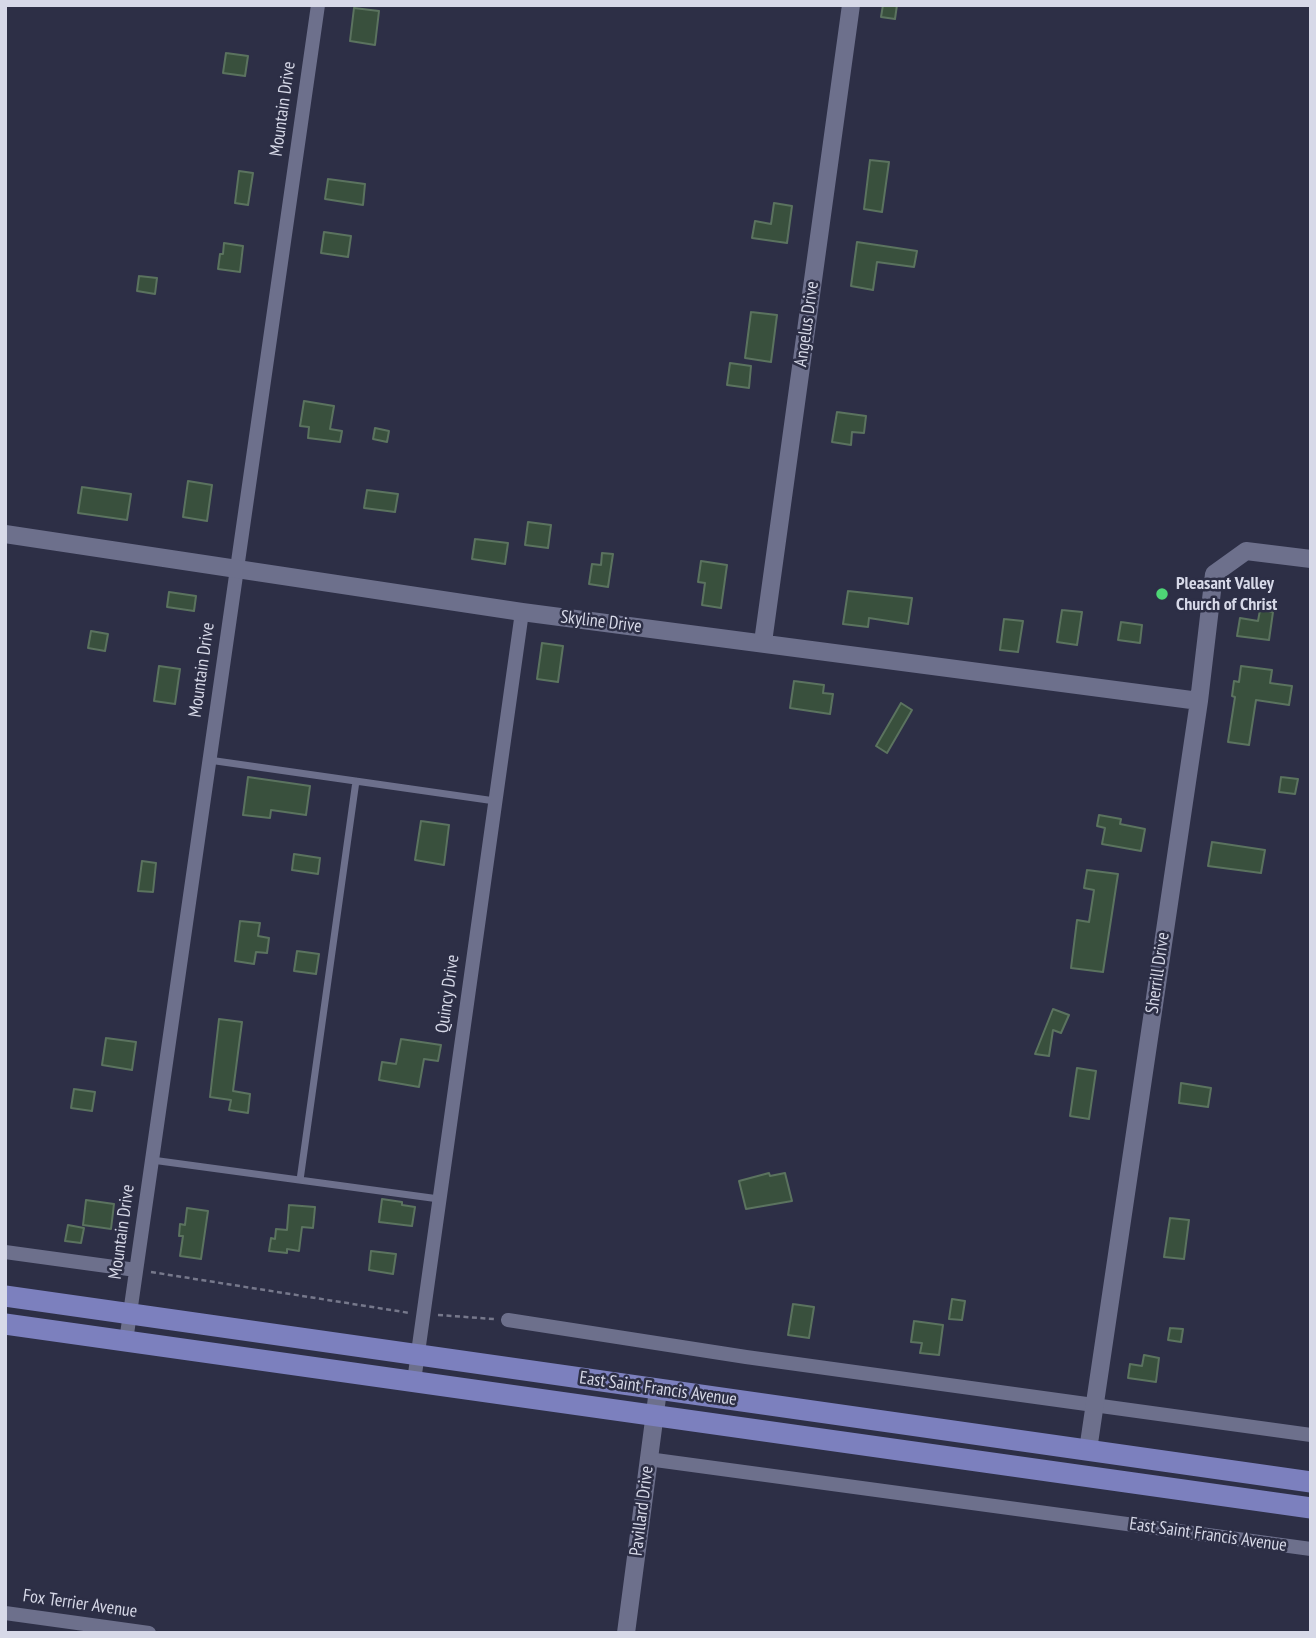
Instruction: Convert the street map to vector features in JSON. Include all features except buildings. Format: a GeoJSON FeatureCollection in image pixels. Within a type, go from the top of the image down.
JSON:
{"type":"FeatureCollection","features":[{"type":"Feature","properties":{"kind":"highway","name":"East Saint Francis Avenue"},"geometry":{"type":"LineString","coordinates":[[5,1296],[1311,1482]]}},
{"type":"Feature","properties":{"kind":"highway","name":"East Saint Francis Avenue"},"geometry":{"type":"LineString","coordinates":[[5,1324],[1311,1507]]}},
{"type":"Feature","properties":{"kind":"street","name":"Mountain Drive"},"geometry":{"type":"LineString","coordinates":[[127,1341],[318,5]]}},
{"type":"Feature","properties":{"kind":"street","name":"Angelus Drive"},"geometry":{"type":"LineString","coordinates":[[763,642],[851,5]]}},
{"type":"Feature","properties":{"kind":"street","name":"Skyline Drive"},"geometry":{"type":"LineString","coordinates":[[5,534],[522,612],[1199,701]]}},
{"type":"Feature","properties":{"kind":"street","name":"Sherrill Drive"},"geometry":{"type":"LineString","coordinates":[[1084,1476],[1199,701],[1214,574],[1246,551],[1311,559]]}},
{"type":"Feature","properties":{"kind":"street","name":"Quincy Drive"},"geometry":{"type":"LineString","coordinates":[[414,1381],[522,612]]}},
{"type":"Feature","properties":{"kind":"street"},"geometry":{"type":"LineString","coordinates":[[5,1252],[136,1270]]}},
{"type":"Feature","properties":{"kind":"street"},"geometry":{"type":"LineString","coordinates":[[508,1320],[746,1357],[1311,1435]]}},
{"type":"Feature","properties":{"kind":"street","name":"Pavillard Drive"},"geometry":{"type":"LineString","coordinates":[[626,1633],[658,1390]]}},
{"type":"Feature","properties":{"kind":"street","name":"East Saint Francis Avenue"},"geometry":{"type":"LineString","coordinates":[[648,1459],[1311,1549]]}},
{"type":"Feature","properties":{"kind":"street","name":"Fox Terrier Avenue"},"geometry":{"type":"LineString","coordinates":[[6,1615],[149,1633]]}},
{"type":"Feature","properties":{"kind":"lane"},"geometry":{"type":"LineString","coordinates":[[209,760],[495,801]]}},
{"type":"Feature","properties":{"kind":"lane"},"geometry":{"type":"LineString","coordinates":[[300,1180],[356,781]]}},
{"type":"Feature","properties":{"kind":"lane"},"geometry":{"type":"LineString","coordinates":[[152,1160],[439,1199]]}},
{"type":"Feature","properties":{"kind":"path"},"geometry":{"type":"LineString","coordinates":[[136,1270],[422,1314],[508,1320]]}},
{"type":"Feature","properties":{"kind":"place","name":"Pleasant Valley Church of Christ"},"geometry":{"type":"Point","coordinates":[1162,594]}}]}
